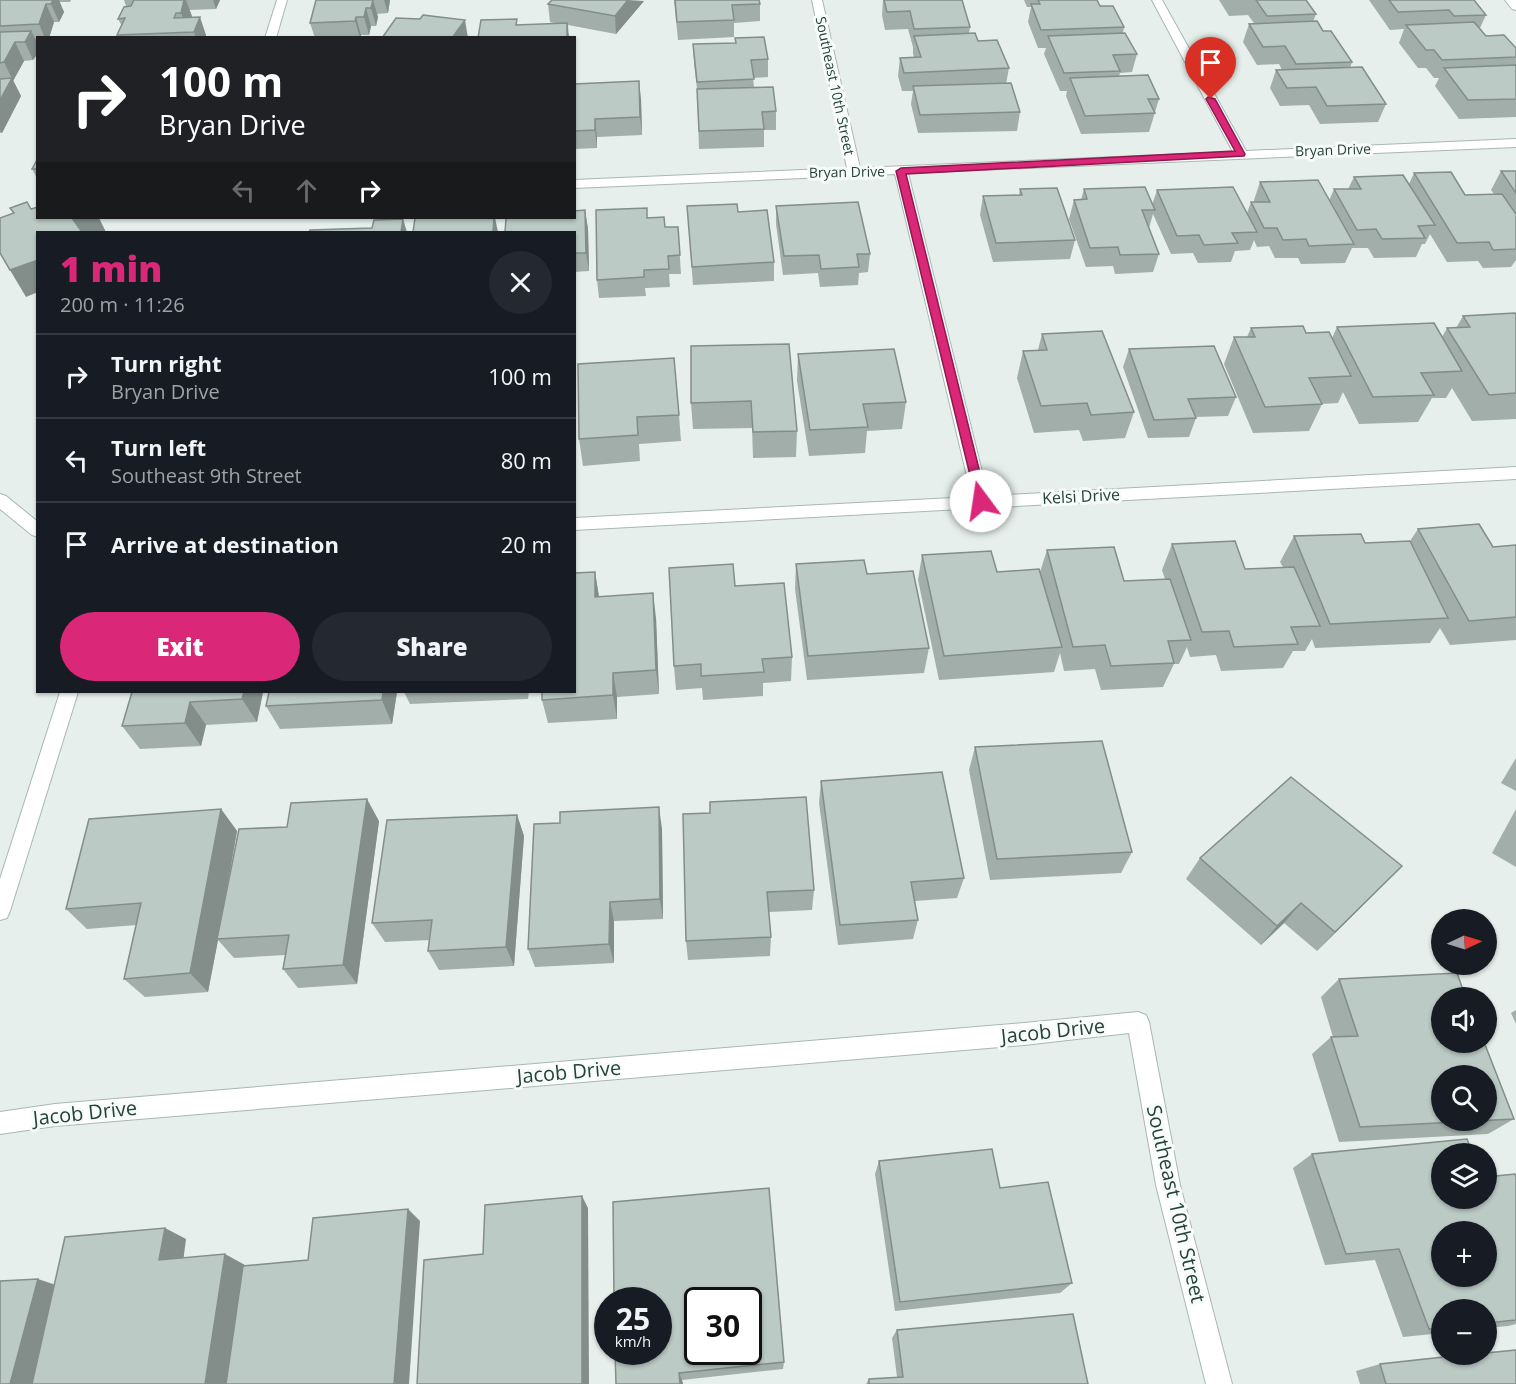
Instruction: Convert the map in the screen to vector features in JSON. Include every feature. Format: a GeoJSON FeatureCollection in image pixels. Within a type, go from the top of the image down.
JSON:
{"type":"FeatureCollection","features":[{"type":"Feature","properties":{"kind":"street"},"geometry":{"type":"LineString","coordinates":[[271,36],[282,0]]}},
{"type":"Feature","properties":{"kind":"street","name":"Southeast 10th Street"},"geometry":{"type":"LineString","coordinates":[[818,0],[854,171]]}},
{"type":"Feature","properties":{"kind":"street"},"geometry":{"type":"LineString","coordinates":[[1157,0],[1241,154]]}},
{"type":"Feature","properties":{"kind":"street"},"geometry":{"type":"LineString","coordinates":[[1510,0],[1516,7]]}},
{"type":"Feature","properties":{"kind":"street","name":"Bryan Drive"},"geometry":{"type":"LineString","coordinates":[[576,184],[1516,143]]}},
{"type":"Feature","properties":{"kind":"street"},"geometry":{"type":"LineString","coordinates":[[901,171],[981,501]]}},
{"type":"Feature","properties":{"kind":"street","name":"Kelsi Drive"},"geometry":{"type":"LineString","coordinates":[[576,524],[1516,473]]}},
{"type":"Feature","properties":{"kind":"street"},"geometry":{"type":"LineString","coordinates":[[0,500],[36,529]]}},
{"type":"Feature","properties":{"kind":"street"},"geometry":{"type":"LineString","coordinates":[[0,911],[69,693]]}},
{"type":"Feature","properties":{"kind":"street","name":"Southeast 10th Street"},"geometry":{"type":"LineString","coordinates":[[1138,1022],[1168,1185],[1219,1384]]}},
{"type":"Feature","properties":{"kind":"street","name":"Jacob Drive"},"geometry":{"type":"LineString","coordinates":[[0,1123],[78,1113],[1024,1034],[1138,1022]]}},
{"type":"Feature","properties":{"kind":"building"},"geometry":{"type":"Polygon","coordinates":[[[0,0],[53,0],[51,4],[46,4],[39,24],[0,26],[0,0]]]}},
{"type":"Feature","properties":{"kind":"building"},"geometry":{"type":"Polygon","coordinates":[[[134,0],[184,0],[181,13],[176,13],[174,18],[200,17],[194,32],[117,35],[125,18],[118,19],[124,7],[131,6],[134,0]]]}},
{"type":"Feature","properties":{"kind":"building"},"geometry":{"type":"Polygon","coordinates":[[[316,0],[373,0],[371,8],[366,8],[364,17],[356,17],[355,21],[310,23],[316,0]]]}},
{"type":"Feature","properties":{"kind":"building"},"geometry":{"type":"Polygon","coordinates":[[[552,0],[628,0],[615,16],[548,4],[552,0]]]}},
{"type":"Feature","properties":{"kind":"building"},"geometry":{"type":"Polygon","coordinates":[[[675,0],[759,0],[760,4],[732,5],[734,20],[677,22],[675,0]]]}},
{"type":"Feature","properties":{"kind":"building"},"geometry":{"type":"Polygon","coordinates":[[[884,0],[962,0],[970,27],[914,29],[910,11],[887,12],[884,0]]]}},
{"type":"Feature","properties":{"kind":"building"},"geometry":{"type":"Polygon","coordinates":[[[1038,0],[1097,0],[1100,6],[1113,6],[1124,27],[1041,30],[1031,4],[1040,4],[1038,0]]]}},
{"type":"Feature","properties":{"kind":"building"},"geometry":{"type":"Polygon","coordinates":[[[1256,0],[1306,0],[1316,14],[1267,16],[1256,0]]]}},
{"type":"Feature","properties":{"kind":"building"},"geometry":{"type":"Polygon","coordinates":[[[1389,0],[1474,0],[1486,15],[1454,16],[1449,10],[1398,12],[1389,0]]]}},
{"type":"Feature","properties":{"kind":"building"},"geometry":{"type":"Polygon","coordinates":[[[423,15],[465,20],[453,36],[383,36],[396,18],[420,19],[423,15]]]}},
{"type":"Feature","properties":{"kind":"building"},"geometry":{"type":"Polygon","coordinates":[[[517,19],[516,25],[567,23],[567,36],[478,36],[481,20],[517,19]]]}},
{"type":"Feature","properties":{"kind":"building"},"geometry":{"type":"Polygon","coordinates":[[[1317,21],[1323,31],[1331,31],[1352,62],[1296,64],[1285,46],[1263,47],[1249,24],[1317,21]]]}},
{"type":"Feature","properties":{"kind":"building"},"geometry":{"type":"Polygon","coordinates":[[[1474,22],[1486,36],[1504,35],[1516,48],[1516,57],[1442,60],[1434,50],[1426,50],[1406,25],[1474,22]]]}},
{"type":"Feature","properties":{"kind":"building"},"geometry":{"type":"Polygon","coordinates":[[[31,31],[25,42],[15,42],[4,62],[0,63],[0,32],[31,31]]]}},
{"type":"Feature","properties":{"kind":"building"},"geometry":{"type":"Polygon","coordinates":[[[975,33],[978,41],[997,40],[1009,68],[904,73],[900,58],[921,57],[914,36],[975,33]]]}},
{"type":"Feature","properties":{"kind":"building"},"geometry":{"type":"Polygon","coordinates":[[[1125,33],[1137,54],[1113,55],[1120,71],[1064,73],[1048,36],[1125,33]]]}},
{"type":"Feature","properties":{"kind":"building"},"geometry":{"type":"Polygon","coordinates":[[[764,37],[768,59],[751,60],[754,79],[697,82],[693,44],[736,43],[735,38],[764,37]]]}},
{"type":"Feature","properties":{"kind":"building"},"geometry":{"type":"Polygon","coordinates":[[[1516,65],[1516,99],[1468,100],[1444,68],[1516,65]]]}},
{"type":"Feature","properties":{"kind":"building"},"geometry":{"type":"Polygon","coordinates":[[[1362,67],[1386,104],[1327,106],[1316,87],[1287,88],[1276,70],[1362,67]]]}},
{"type":"Feature","properties":{"kind":"building"},"geometry":{"type":"Polygon","coordinates":[[[1148,75],[1159,99],[1148,99],[1155,113],[1085,116],[1070,78],[1148,75]]]}},
{"type":"Feature","properties":{"kind":"building"},"geometry":{"type":"Polygon","coordinates":[[[12,78],[0,100],[0,79],[12,78]]]}},
{"type":"Feature","properties":{"kind":"building"},"geometry":{"type":"Polygon","coordinates":[[[639,81],[640,117],[595,119],[595,130],[576,131],[576,84],[639,81]]]}},
{"type":"Feature","properties":{"kind":"building"},"geometry":{"type":"Polygon","coordinates":[[[1011,83],[1020,112],[920,115],[913,86],[1011,83]]]}},
{"type":"Feature","properties":{"kind":"building"},"geometry":{"type":"Polygon","coordinates":[[[773,87],[776,111],[762,112],[764,129],[699,131],[697,89],[773,87]]]}},
{"type":"Feature","properties":{"kind":"building"},"geometry":{"type":"Polygon","coordinates":[[[1501,171],[1516,171],[1516,193],[1501,171]]]}},
{"type":"Feature","properties":{"kind":"building"},"geometry":{"type":"Polygon","coordinates":[[[1451,172],[1465,195],[1502,194],[1516,214],[1516,249],[1493,250],[1489,242],[1457,243],[1414,173],[1451,172]]]}},
{"type":"Feature","properties":{"kind":"building"},"geometry":{"type":"Polygon","coordinates":[[[1403,175],[1435,225],[1418,226],[1425,238],[1382,239],[1376,229],[1357,230],[1334,189],[1361,189],[1354,177],[1403,175]]]}},
{"type":"Feature","properties":{"kind":"building"},"geometry":{"type":"Polygon","coordinates":[[[1318,180],[1354,244],[1309,246],[1306,239],[1283,240],[1277,228],[1264,228],[1251,202],[1270,202],[1260,182],[1318,180]]]}},
{"type":"Feature","properties":{"kind":"building"},"geometry":{"type":"Polygon","coordinates":[[[1145,187],[1155,210],[1142,210],[1159,254],[1120,255],[1118,247],[1090,248],[1074,200],[1087,199],[1084,189],[1145,187]]]}},
{"type":"Feature","properties":{"kind":"building"},"geometry":{"type":"Polygon","coordinates":[[[1233,187],[1257,232],[1232,233],[1238,243],[1204,245],[1199,235],[1177,236],[1157,190],[1233,187]]]}},
{"type":"Feature","properties":{"kind":"building"},"geometry":{"type":"Polygon","coordinates":[[[1057,188],[1075,240],[996,243],[983,196],[1022,195],[1020,189],[1057,188]]]}},
{"type":"Feature","properties":{"kind":"building"},"geometry":{"type":"Polygon","coordinates":[[[27,202],[31,209],[36,208],[36,219],[73,219],[81,231],[36,231],[36,261],[10,270],[0,253],[0,218],[14,213],[10,208],[27,202]]]}},
{"type":"Feature","properties":{"kind":"building"},"geometry":{"type":"Polygon","coordinates":[[[858,202],[870,254],[857,254],[859,267],[821,269],[819,255],[784,256],[776,206],[858,202]]]}},
{"type":"Feature","properties":{"kind":"building"},"geometry":{"type":"Polygon","coordinates":[[[737,204],[738,212],[767,210],[774,262],[692,267],[687,206],[737,204]]]}},
{"type":"Feature","properties":{"kind":"building"},"geometry":{"type":"Polygon","coordinates":[[[647,208],[647,218],[664,217],[665,227],[678,227],[680,255],[668,256],[669,269],[644,270],[644,277],[597,280],[596,210],[647,208]]]}},
{"type":"Feature","properties":{"kind":"building"},"geometry":{"type":"Polygon","coordinates":[[[585,210],[586,253],[576,253],[576,231],[505,231],[506,219],[576,219],[576,211],[585,210]]]}},
{"type":"Feature","properties":{"kind":"building"},"geometry":{"type":"Polygon","coordinates":[[[403,219],[401,231],[310,231],[372,228],[374,220],[403,219]]]}},
{"type":"Feature","properties":{"kind":"building"},"geometry":{"type":"Polygon","coordinates":[[[415,219],[494,219],[493,231],[413,231],[415,219]]]}},
{"type":"Feature","properties":{"kind":"building"},"geometry":{"type":"Polygon","coordinates":[[[1515,313],[1516,393],[1489,395],[1447,328],[1470,327],[1463,316],[1515,313]]]}},
{"type":"Feature","properties":{"kind":"building"},"geometry":{"type":"Polygon","coordinates":[[[1434,323],[1462,371],[1421,373],[1434,395],[1373,397],[1337,327],[1434,323]]]}},
{"type":"Feature","properties":{"kind":"building"},"geometry":{"type":"Polygon","coordinates":[[[1303,326],[1306,333],[1329,332],[1351,376],[1309,378],[1322,404],[1265,407],[1234,337],[1255,337],[1251,328],[1303,326]]]}},
{"type":"Feature","properties":{"kind":"building"},"geometry":{"type":"Polygon","coordinates":[[[1102,331],[1134,412],[1091,415],[1087,403],[1041,406],[1023,351],[1047,350],[1042,334],[1102,331]]]}},
{"type":"Feature","properties":{"kind":"building"},"geometry":{"type":"Polygon","coordinates":[[[789,344],[797,431],[753,432],[751,401],[691,403],[691,346],[789,344]]]}},
{"type":"Feature","properties":{"kind":"building"},"geometry":{"type":"Polygon","coordinates":[[[1214,346],[1236,397],[1188,399],[1196,418],[1154,420],[1129,349],[1214,346]]]}},
{"type":"Feature","properties":{"kind":"building"},"geometry":{"type":"Polygon","coordinates":[[[894,349],[906,402],[863,404],[868,427],[810,430],[798,354],[894,349]]]}},
{"type":"Feature","properties":{"kind":"building"},"geometry":{"type":"Polygon","coordinates":[[[674,358],[679,415],[637,417],[638,435],[579,439],[578,364],[674,358]]]}},
{"type":"Feature","properties":{"kind":"building"},"geometry":{"type":"Polygon","coordinates":[[[1479,524],[1493,547],[1516,545],[1516,617],[1469,621],[1418,529],[1479,524]]]}},
{"type":"Feature","properties":{"kind":"building"},"geometry":{"type":"Polygon","coordinates":[[[1361,534],[1365,543],[1410,541],[1448,618],[1330,624],[1294,536],[1361,534]]]}},
{"type":"Feature","properties":{"kind":"building"},"geometry":{"type":"Polygon","coordinates":[[[1235,541],[1245,569],[1294,567],[1320,626],[1291,627],[1298,644],[1234,647],[1229,631],[1202,632],[1172,544],[1235,541]]]}},
{"type":"Feature","properties":{"kind":"building"},"geometry":{"type":"Polygon","coordinates":[[[1114,547],[1124,581],[1170,579],[1191,640],[1168,641],[1174,663],[1111,666],[1105,645],[1073,647],[1047,550],[1114,547]]]}},
{"type":"Feature","properties":{"kind":"building"},"geometry":{"type":"Polygon","coordinates":[[[991,551],[997,572],[1039,569],[1062,647],[944,656],[922,555],[991,551]]]}},
{"type":"Feature","properties":{"kind":"building"},"geometry":{"type":"Polygon","coordinates":[[[864,560],[867,574],[913,571],[929,648],[808,656],[796,564],[864,560]]]}},
{"type":"Feature","properties":{"kind":"building"},"geometry":{"type":"Polygon","coordinates":[[[733,564],[735,586],[784,583],[792,657],[762,659],[764,672],[701,676],[701,664],[674,666],[669,568],[733,564]]]}},
{"type":"Feature","properties":{"kind":"building"},"geometry":{"type":"Polygon","coordinates":[[[595,572],[595,597],[653,593],[656,670],[613,673],[613,695],[542,700],[542,693],[576,693],[576,573],[595,572]]]}},
{"type":"Feature","properties":{"kind":"building"},"geometry":{"type":"Polygon","coordinates":[[[132,693],[244,693],[242,699],[190,702],[185,723],[122,726],[132,693]]]}},
{"type":"Feature","properties":{"kind":"building"},"geometry":{"type":"Polygon","coordinates":[[[269,693],[383,693],[382,700],[266,706],[269,693]]]}},
{"type":"Feature","properties":{"kind":"building"},"geometry":{"type":"Polygon","coordinates":[[[1102,741],[1132,852],[997,859],[975,747],[1102,741]]]}},
{"type":"Feature","properties":{"kind":"building"},"geometry":{"type":"Polygon","coordinates":[[[942,772],[964,878],[911,882],[918,920],[840,925],[821,781],[942,772]]]}},
{"type":"Feature","properties":{"kind":"building"},"geometry":{"type":"Polygon","coordinates":[[[1291,777],[1402,866],[1335,932],[1301,903],[1277,926],[1200,858],[1291,777]]]}},
{"type":"Feature","properties":{"kind":"building"},"geometry":{"type":"Polygon","coordinates":[[[806,797],[814,890],[767,892],[771,937],[686,941],[683,814],[710,813],[710,802],[806,797]]]}},
{"type":"Feature","properties":{"kind":"building"},"geometry":{"type":"Polygon","coordinates":[[[367,799],[343,965],[283,969],[289,935],[217,939],[239,829],[287,827],[291,803],[367,799]]]}},
{"type":"Feature","properties":{"kind":"building"},"geometry":{"type":"Polygon","coordinates":[[[659,807],[660,899],[610,902],[609,944],[528,949],[534,824],[560,823],[560,812],[659,807]]]}},
{"type":"Feature","properties":{"kind":"building"},"geometry":{"type":"Polygon","coordinates":[[[221,809],[190,973],[124,979],[141,903],[66,909],[89,819],[221,809]]]}},
{"type":"Feature","properties":{"kind":"building"},"geometry":{"type":"Polygon","coordinates":[[[517,815],[506,947],[428,951],[432,920],[372,923],[387,820],[517,815]]]}},
{"type":"Feature","properties":{"kind":"building"},"geometry":{"type":"Polygon","coordinates":[[[1458,975],[1462,987],[1431,987],[1431,1053],[1488,1053],[1493,1065],[1431,1065],[1431,1123],[1360,1127],[1331,1037],[1358,1036],[1339,979],[1458,975]]]}},
{"type":"Feature","properties":{"kind":"building"},"geometry":{"type":"Polygon","coordinates":[[[1497,1075],[1514,1119],[1497,1120],[1497,1075]]]}},
{"type":"Feature","properties":{"kind":"building"},"geometry":{"type":"Polygon","coordinates":[[[1467,1139],[1469,1143],[1431,1143],[1431,1209],[1497,1209],[1497,1176],[1515,1174],[1516,1320],[1497,1322],[1497,1299],[1431,1299],[1431,1329],[1429,1329],[1399,1249],[1346,1254],[1312,1154],[1467,1139]]]}},
{"type":"Feature","properties":{"kind":"building"},"geometry":{"type":"Polygon","coordinates":[[[992,1149],[1000,1188],[1048,1182],[1072,1283],[900,1302],[879,1161],[992,1149]]]}},
{"type":"Feature","properties":{"kind":"building"},"geometry":{"type":"Polygon","coordinates":[[[769,1188],[784,1362],[762,1364],[762,1287],[684,1287],[684,1365],[755,1365],[679,1373],[680,1384],[616,1384],[615,1365],[672,1365],[672,1287],[614,1287],[613,1202],[769,1188]]]}},
{"type":"Feature","properties":{"kind":"building"},"geometry":{"type":"Polygon","coordinates":[[[582,1196],[582,1384],[417,1384],[424,1260],[483,1254],[485,1205],[582,1196]]]}},
{"type":"Feature","properties":{"kind":"building"},"geometry":{"type":"Polygon","coordinates":[[[408,1209],[394,1384],[226,1384],[243,1266],[308,1260],[313,1218],[408,1209]]]}},
{"type":"Feature","properties":{"kind":"building"},"geometry":{"type":"Polygon","coordinates":[[[165,1228],[159,1260],[225,1254],[205,1384],[32,1384],[65,1237],[165,1228]]]}},
{"type":"Feature","properties":{"kind":"building"},"geometry":{"type":"Polygon","coordinates":[[[38,1279],[10,1384],[0,1384],[0,1281],[38,1279]]]}},
{"type":"Feature","properties":{"kind":"building"},"geometry":{"type":"Polygon","coordinates":[[[1073,1314],[1088,1384],[869,1384],[869,1379],[903,1377],[897,1330],[1073,1314]]]}},
{"type":"Feature","properties":{"kind":"building"},"geometry":{"type":"Polygon","coordinates":[[[1516,1350],[1516,1384],[1386,1384],[1380,1364],[1431,1358],[1431,1365],[1497,1365],[1497,1352],[1516,1350]]]}},
{"type":"Feature","properties":{"kind":"route"},"geometry":{"type":"LineString","coordinates":[[981,501],[901,171],[1241,154],[1211,99]]}}]}
